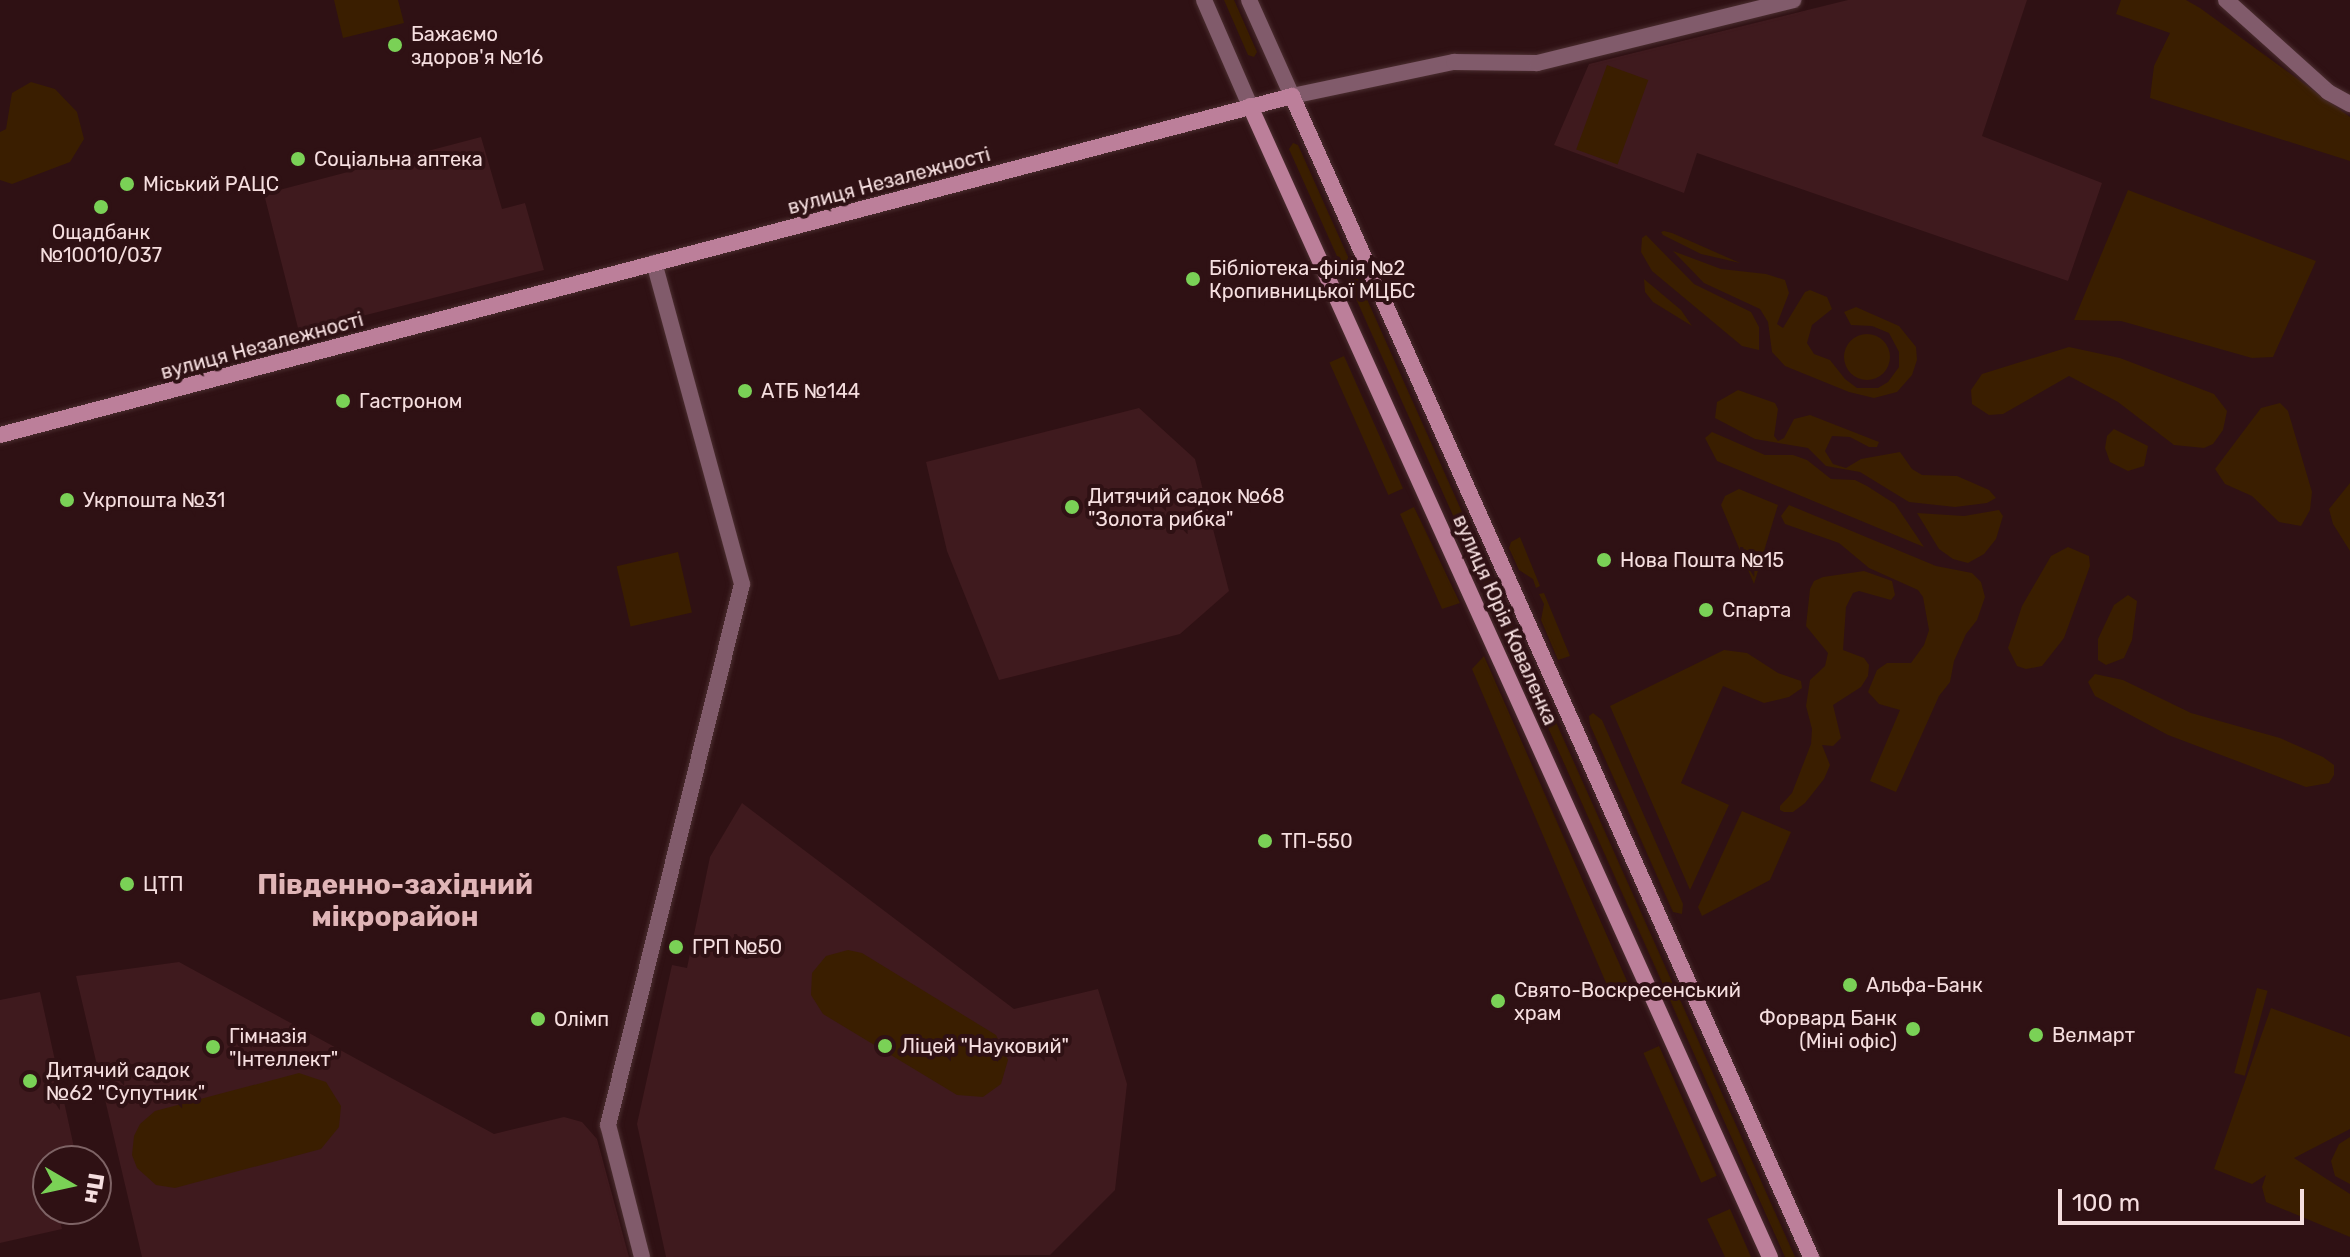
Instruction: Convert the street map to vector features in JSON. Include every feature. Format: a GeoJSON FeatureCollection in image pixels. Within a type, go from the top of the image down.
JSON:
{"type":"FeatureCollection","features":[{"type":"Feature","properties":{"kind":"main road","name":"вулиця Незалежності"},"geometry":{"type":"LineString","coordinates":[[0,435],[1292,96]]}},
{"type":"Feature","properties":{"kind":"main road","name":"вулиця Юрія Коваленка"},"geometry":{"type":"LineString","coordinates":[[1292,96],[1811,1257]]}},
{"type":"Feature","properties":{"kind":"main road","name":"вулиця Юрія Коваленка"},"geometry":{"type":"LineString","coordinates":[[1250,106],[1770,1257]]}},
{"type":"Feature","properties":{"kind":"street","name":"вулиця Юрія Коваленка"},"geometry":{"type":"LineString","coordinates":[[1204,0],[1250,106]]}},
{"type":"Feature","properties":{"kind":"street","name":"вулиця Юрія Коваленка"},"geometry":{"type":"LineString","coordinates":[[1249,0],[1292,96]]}},
{"type":"Feature","properties":{"kind":"street","name":"вулиця Незалежності"},"geometry":{"type":"LineString","coordinates":[[1292,96],[1454,62],[1537,63],[1793,0]]}},
{"type":"Feature","properties":{"kind":"street"},"geometry":{"type":"LineString","coordinates":[[2226,0],[2328,92],[2350,104]]}},
{"type":"Feature","properties":{"kind":"street"},"geometry":{"type":"LineString","coordinates":[[642,1257],[608,1125],[742,584],[654,263]]}},
{"type":"Feature","properties":{"kind":"shaded area"},"geometry":{"type":"Polygon","coordinates":[[[334,0],[398,0],[404,23],[343,38],[334,0]]]}},
{"type":"Feature","properties":{"kind":"shaded area"},"geometry":{"type":"Polygon","coordinates":[[[1224,0],[1234,0],[1257,52],[1254,57],[1248,55],[1224,0]]]}},
{"type":"Feature","properties":{"kind":"shaded area"},"geometry":{"type":"Polygon","coordinates":[[[1848,0],[2027,0],[1982,136],[2102,183],[2068,281],[1697,153],[1684,193],[1554,145],[1589,64],[1848,0]]]}},
{"type":"Feature","properties":{"kind":"shaded area"},"geometry":{"type":"Polygon","coordinates":[[[2121,0],[2186,0],[2200,8],[2350,117],[2350,161],[2150,98],[2154,66],[2170,33],[2116,14],[2121,0]]]}},
{"type":"Feature","properties":{"kind":"shaded area"},"geometry":{"type":"Polygon","coordinates":[[[1607,65],[1648,80],[1618,165],[1576,150],[1607,65]]]}},
{"type":"Feature","properties":{"kind":"shaded area"},"geometry":{"type":"Polygon","coordinates":[[[31,82],[55,89],[77,112],[84,139],[70,162],[12,184],[0,180],[0,132],[6,129],[12,93],[31,82]]]}},
{"type":"Feature","properties":{"kind":"shaded area"},"geometry":{"type":"Polygon","coordinates":[[[481,137],[502,209],[525,203],[544,270],[299,332],[264,194],[481,137]]]}},
{"type":"Feature","properties":{"kind":"shaded area"},"geometry":{"type":"Polygon","coordinates":[[[1293,143],[1298,145],[1795,1257],[1785,1257],[1289,149],[1293,143]]]}},
{"type":"Feature","properties":{"kind":"shaded area"},"geometry":{"type":"Polygon","coordinates":[[[2128,190],[2316,261],[2273,357],[2252,358],[2121,321],[2074,320],[2128,190]]]}},
{"type":"Feature","properties":{"kind":"shaded area"},"geometry":{"type":"Polygon","coordinates":[[[1661,232],[1740,263],[1701,254],[1663,235],[1661,232]]]}},
{"type":"Feature","properties":{"kind":"shaded area"},"geometry":{"type":"Polygon","coordinates":[[[1646,235],[1694,284],[1751,312],[1759,327],[1759,350],[1742,346],[1652,271],[1641,252],[1642,238],[1646,235]]]}},
{"type":"Feature","properties":{"kind":"shaded area"},"geometry":{"type":"Polygon","coordinates":[[[1673,251],[1721,269],[1766,274],[1785,280],[1789,293],[1777,324],[1783,328],[1805,292],[1810,290],[1827,297],[1832,309],[1812,325],[1807,343],[1814,354],[1830,360],[1857,388],[1878,388],[1888,382],[1899,367],[1899,352],[1889,333],[1872,326],[1851,325],[1844,312],[1856,307],[1899,326],[1916,347],[1917,360],[1912,375],[1897,392],[1874,398],[1849,392],[1785,366],[1772,352],[1768,322],[1760,309],[1704,283],[1673,251]]]}},
{"type":"Feature","properties":{"kind":"shaded area"},"geometry":{"type":"Polygon","coordinates":[[[1644,279],[1681,310],[1692,326],[1653,302],[1645,292],[1644,279]]]}},
{"type":"Feature","properties":{"kind":"shaded area"},"geometry":{"type":"Polygon","coordinates":[[[1867,334],[1883,341],[1890,357],[1883,373],[1867,380],[1851,373],[1844,357],[1851,341],[1867,334]]]}},
{"type":"Feature","properties":{"kind":"shaded area"},"geometry":{"type":"Polygon","coordinates":[[[2069,347],[2120,358],[2214,394],[2227,411],[2223,430],[2213,444],[2204,448],[2174,445],[2118,402],[2069,376],[2003,414],[1989,415],[1972,404],[1971,390],[1982,374],[2069,347]]]}},
{"type":"Feature","properties":{"kind":"shaded area"},"geometry":{"type":"Polygon","coordinates":[[[1344,356],[1403,488],[1388,495],[1329,363],[1344,356]]]}},
{"type":"Feature","properties":{"kind":"shaded area"},"geometry":{"type":"Polygon","coordinates":[[[1738,390],[1775,403],[1778,409],[1774,436],[1778,441],[1784,438],[1794,419],[1810,415],[1879,442],[1877,447],[1869,447],[1850,437],[1832,436],[1825,451],[1833,464],[1846,468],[1861,459],[1900,452],[1912,469],[1922,475],[1957,476],[1989,490],[1996,498],[1987,503],[1955,507],[1909,502],[1860,472],[1826,466],[1808,448],[1755,439],[1715,418],[1717,402],[1738,390]]]}},
{"type":"Feature","properties":{"kind":"shaded area"},"geometry":{"type":"Polygon","coordinates":[[[2280,403],[2288,411],[2312,492],[2310,510],[2301,526],[2279,522],[2252,496],[2225,484],[2215,469],[2261,408],[2280,403]]]}},
{"type":"Feature","properties":{"kind":"shaded area","name":"Дитячий садок №68 \"Золота рибка\""},"geometry":{"type":"Polygon","coordinates":[[[1139,408],[1195,459],[1229,591],[1180,634],[999,680],[947,551],[926,462],[1139,408]]]}},
{"type":"Feature","properties":{"kind":"shaded area"},"geometry":{"type":"Polygon","coordinates":[[[2114,429],[2148,446],[2144,466],[2128,471],[2110,462],[2105,448],[2107,436],[2114,429]]]}},
{"type":"Feature","properties":{"kind":"shaded area"},"geometry":{"type":"Polygon","coordinates":[[[1712,432],[1765,455],[1793,455],[1807,460],[1831,479],[1855,480],[1867,486],[1895,504],[1924,547],[1717,461],[1705,438],[1712,432]]]}},
{"type":"Feature","properties":{"kind":"shaded area"},"geometry":{"type":"Polygon","coordinates":[[[2350,483],[2350,551],[2333,524],[2329,509],[2350,483]]]}},
{"type":"Feature","properties":{"kind":"shaded area"},"geometry":{"type":"Polygon","coordinates":[[[1739,489],[1778,505],[1754,584],[1721,505],[1725,496],[1739,489]]]}},
{"type":"Feature","properties":{"kind":"shaded area"},"geometry":{"type":"Polygon","coordinates":[[[1789,505],[1936,566],[1972,573],[1981,582],[1985,597],[1977,620],[1966,634],[1954,661],[1950,682],[1939,696],[1896,792],[1870,781],[1900,710],[1879,704],[1868,692],[1877,670],[1887,663],[1911,663],[1924,645],[1929,630],[1923,597],[1918,590],[1869,568],[1839,543],[1785,524],[1781,516],[1789,505]]]}},
{"type":"Feature","properties":{"kind":"shaded area"},"geometry":{"type":"Polygon","coordinates":[[[1414,507],[1460,603],[1442,609],[1400,514],[1414,507]]]}},
{"type":"Feature","properties":{"kind":"shaded area"},"geometry":{"type":"Polygon","coordinates":[[[1999,510],[2003,516],[1996,539],[1984,554],[1968,563],[1953,559],[1939,549],[1917,513],[1964,516],[1999,510]]]}},
{"type":"Feature","properties":{"kind":"shaded area"},"geometry":{"type":"Polygon","coordinates":[[[1520,537],[1540,586],[1536,588],[1533,579],[1519,570],[1509,548],[1511,542],[1520,537]]]}},
{"type":"Feature","properties":{"kind":"shaded area"},"geometry":{"type":"Polygon","coordinates":[[[2068,547],[2089,556],[2090,566],[2064,638],[2042,666],[2026,669],[2017,666],[2008,648],[2022,606],[2051,556],[2068,547]]]}},
{"type":"Feature","properties":{"kind":"shaded area"},"geometry":{"type":"Polygon","coordinates":[[[678,552],[692,612],[631,627],[617,566],[678,552]]]}},
{"type":"Feature","properties":{"kind":"shaded area"},"geometry":{"type":"Polygon","coordinates":[[[1864,571],[1892,581],[1895,595],[1891,600],[1859,591],[1853,593],[1846,607],[1843,650],[1864,658],[1869,665],[1868,676],[1861,687],[1833,705],[1841,738],[1833,746],[1822,745],[1830,765],[1824,779],[1805,803],[1793,812],[1784,812],[1780,806],[1792,793],[1811,744],[1812,729],[1806,706],[1810,680],[1825,666],[1828,653],[1806,626],[1810,589],[1814,581],[1823,577],[1864,571]]]}},
{"type":"Feature","properties":{"kind":"shaded area"},"geometry":{"type":"Polygon","coordinates":[[[1544,593],[1570,656],[1558,660],[1541,620],[1544,604],[1539,594],[1544,593]]]}},
{"type":"Feature","properties":{"kind":"shaded area"},"geometry":{"type":"Polygon","coordinates":[[[2128,595],[2137,601],[2132,640],[2124,658],[2106,665],[2098,660],[2098,639],[2114,605],[2128,595]]]}},
{"type":"Feature","properties":{"kind":"shaded area"},"geometry":{"type":"Polygon","coordinates":[[[1724,650],[1747,653],[1778,673],[1801,681],[1802,688],[1789,697],[1764,703],[1723,686],[1681,783],[1729,805],[1690,890],[1610,706],[1724,650]]]}},
{"type":"Feature","properties":{"kind":"shaded area"},"geometry":{"type":"Polygon","coordinates":[[[1484,656],[1630,988],[1612,997],[1472,669],[1484,656]]]}},
{"type":"Feature","properties":{"kind":"shaded area"},"geometry":{"type":"Polygon","coordinates":[[[2095,674],[2123,680],[2191,713],[2280,738],[2323,757],[2334,765],[2334,775],[2329,783],[2306,787],[2168,735],[2095,696],[2088,682],[2095,674]]]}},
{"type":"Feature","properties":{"kind":"shaded area"},"geometry":{"type":"Polygon","coordinates":[[[1593,713],[1602,720],[1683,904],[1682,914],[1673,912],[1590,725],[1589,716],[1593,713]]]}},
{"type":"Feature","properties":{"kind":"shaded area","name":"Ліцей \"Науковий\""},"geometry":{"type":"Polygon","coordinates":[[[742,803],[1014,1009],[1098,989],[1127,1084],[1115,1190],[1050,1255],[666,1257],[637,1124],[672,965],[687,968],[710,857],[742,803]]]}},
{"type":"Feature","properties":{"kind":"shaded area"},"geometry":{"type":"Polygon","coordinates":[[[1742,811],[1791,832],[1770,880],[1702,916],[1698,907],[1742,811]]]}},
{"type":"Feature","properties":{"kind":"shaded area"},"geometry":{"type":"Polygon","coordinates":[[[848,950],[862,953],[996,1035],[1008,1060],[1001,1084],[983,1097],[957,1095],[823,1014],[811,995],[812,973],[826,956],[848,950]]]}},
{"type":"Feature","properties":{"kind":"shaded area","name":"Гімназія \"Інтеллект\""},"geometry":{"type":"Polygon","coordinates":[[[179,962],[494,1134],[564,1117],[582,1122],[597,1139],[629,1257],[142,1257],[76,976],[179,962]]]}},
{"type":"Feature","properties":{"kind":"shaded area"},"geometry":{"type":"Polygon","coordinates":[[[2257,988],[2268,991],[2245,1076],[2234,1073],[2257,988]]]}},
{"type":"Feature","properties":{"kind":"shaded area","name":"Дитячий садок №62 \"Супутник\""},"geometry":{"type":"Polygon","coordinates":[[[40,992],[73,1145],[32,1145],[32,1225],[61,1225],[62,1229],[0,1243],[0,1000],[40,992]]]}},
{"type":"Feature","properties":{"kind":"shaded area"},"geometry":{"type":"Polygon","coordinates":[[[2271,1008],[2350,1037],[2350,1129],[2294,1158],[2350,1194],[2350,1237],[2266,1202],[2262,1187],[2266,1175],[2252,1184],[2214,1169],[2271,1008]]]}},
{"type":"Feature","properties":{"kind":"shaded area"},"geometry":{"type":"Polygon","coordinates":[[[1659,1046],[1717,1176],[1701,1183],[1643,1053],[1659,1046]]]}},
{"type":"Feature","properties":{"kind":"shaded area"},"geometry":{"type":"Polygon","coordinates":[[[299,1073],[326,1082],[341,1106],[339,1127],[321,1149],[175,1188],[156,1185],[137,1168],[132,1155],[134,1136],[140,1124],[155,1111],[299,1073]]]}},
{"type":"Feature","properties":{"kind":"shaded area"},"geometry":{"type":"Polygon","coordinates":[[[2350,1137],[2350,1184],[2335,1176],[2331,1161],[2339,1144],[2350,1137]]]}},
{"type":"Feature","properties":{"kind":"shaded area"},"geometry":{"type":"Polygon","coordinates":[[[1730,1209],[1751,1257],[1725,1257],[1707,1219],[1730,1209]]]}},
{"type":"Feature","properties":{"kind":"place","name":"Бажаємо здоров'я №16"},"geometry":{"type":"Point","coordinates":[395,45]}},
{"type":"Feature","properties":{"kind":"place","name":"Соціальна аптека"},"geometry":{"type":"Point","coordinates":[298,159]}},
{"type":"Feature","properties":{"kind":"place","name":"Міський РАЦС"},"geometry":{"type":"Point","coordinates":[127,184]}},
{"type":"Feature","properties":{"kind":"place","name":"Ощадбанк №10010/037"},"geometry":{"type":"Point","coordinates":[101,207]}},
{"type":"Feature","properties":{"kind":"place","name":"Бібліотека-філія №2 Кропивницької МЦБС"},"geometry":{"type":"Point","coordinates":[1193,279]}},
{"type":"Feature","properties":{"kind":"place","name":"АТБ №144"},"geometry":{"type":"Point","coordinates":[745,391]}},
{"type":"Feature","properties":{"kind":"place","name":"Гастроном"},"geometry":{"type":"Point","coordinates":[343,401]}},
{"type":"Feature","properties":{"kind":"place","name":"Укрпошта №31"},"geometry":{"type":"Point","coordinates":[67,500]}},
{"type":"Feature","properties":{"kind":"place","name":"Дитячий садок №68 \"Золота рибка\""},"geometry":{"type":"Point","coordinates":[1072,507]}},
{"type":"Feature","properties":{"kind":"place","name":"Нова Пошта №15"},"geometry":{"type":"Point","coordinates":[1604,560]}},
{"type":"Feature","properties":{"kind":"place","name":"Спарта"},"geometry":{"type":"Point","coordinates":[1706,610]}},
{"type":"Feature","properties":{"kind":"place","name":"ТП-550"},"geometry":{"type":"Point","coordinates":[1265,841]}},
{"type":"Feature","properties":{"kind":"place","name":"ЦТП"},"geometry":{"type":"Point","coordinates":[127,884]}},
{"type":"Feature","properties":{"kind":"place","name":"ГРП №50"},"geometry":{"type":"Point","coordinates":[676,947]}},
{"type":"Feature","properties":{"kind":"place","name":"Альфа-Банк"},"geometry":{"type":"Point","coordinates":[1850,985]}},
{"type":"Feature","properties":{"kind":"place","name":"Свято-Воскресенський храм"},"geometry":{"type":"Point","coordinates":[1498,1001]}},
{"type":"Feature","properties":{"kind":"place","name":"Олімп"},"geometry":{"type":"Point","coordinates":[538,1019]}},
{"type":"Feature","properties":{"kind":"place","name":"Форвард Банк (Міні офіс)"},"geometry":{"type":"Point","coordinates":[1913,1029]}},
{"type":"Feature","properties":{"kind":"place","name":"Велмарт"},"geometry":{"type":"Point","coordinates":[2036,1035]}},
{"type":"Feature","properties":{"kind":"place","name":"Ліцей \"Науковий\""},"geometry":{"type":"Point","coordinates":[885,1046]}},
{"type":"Feature","properties":{"kind":"place","name":"Гімназія \"Інтеллект\""},"geometry":{"type":"Point","coordinates":[213,1047]}},
{"type":"Feature","properties":{"kind":"place","name":"Дитячий садок №62 \"Супутник\""},"geometry":{"type":"Point","coordinates":[30,1081]}},
{"type":"Feature","properties":{"kind":"district","name":"Південно-західний мікрорайон"},"geometry":{"type":"Point","coordinates":[395,901]}}]}
